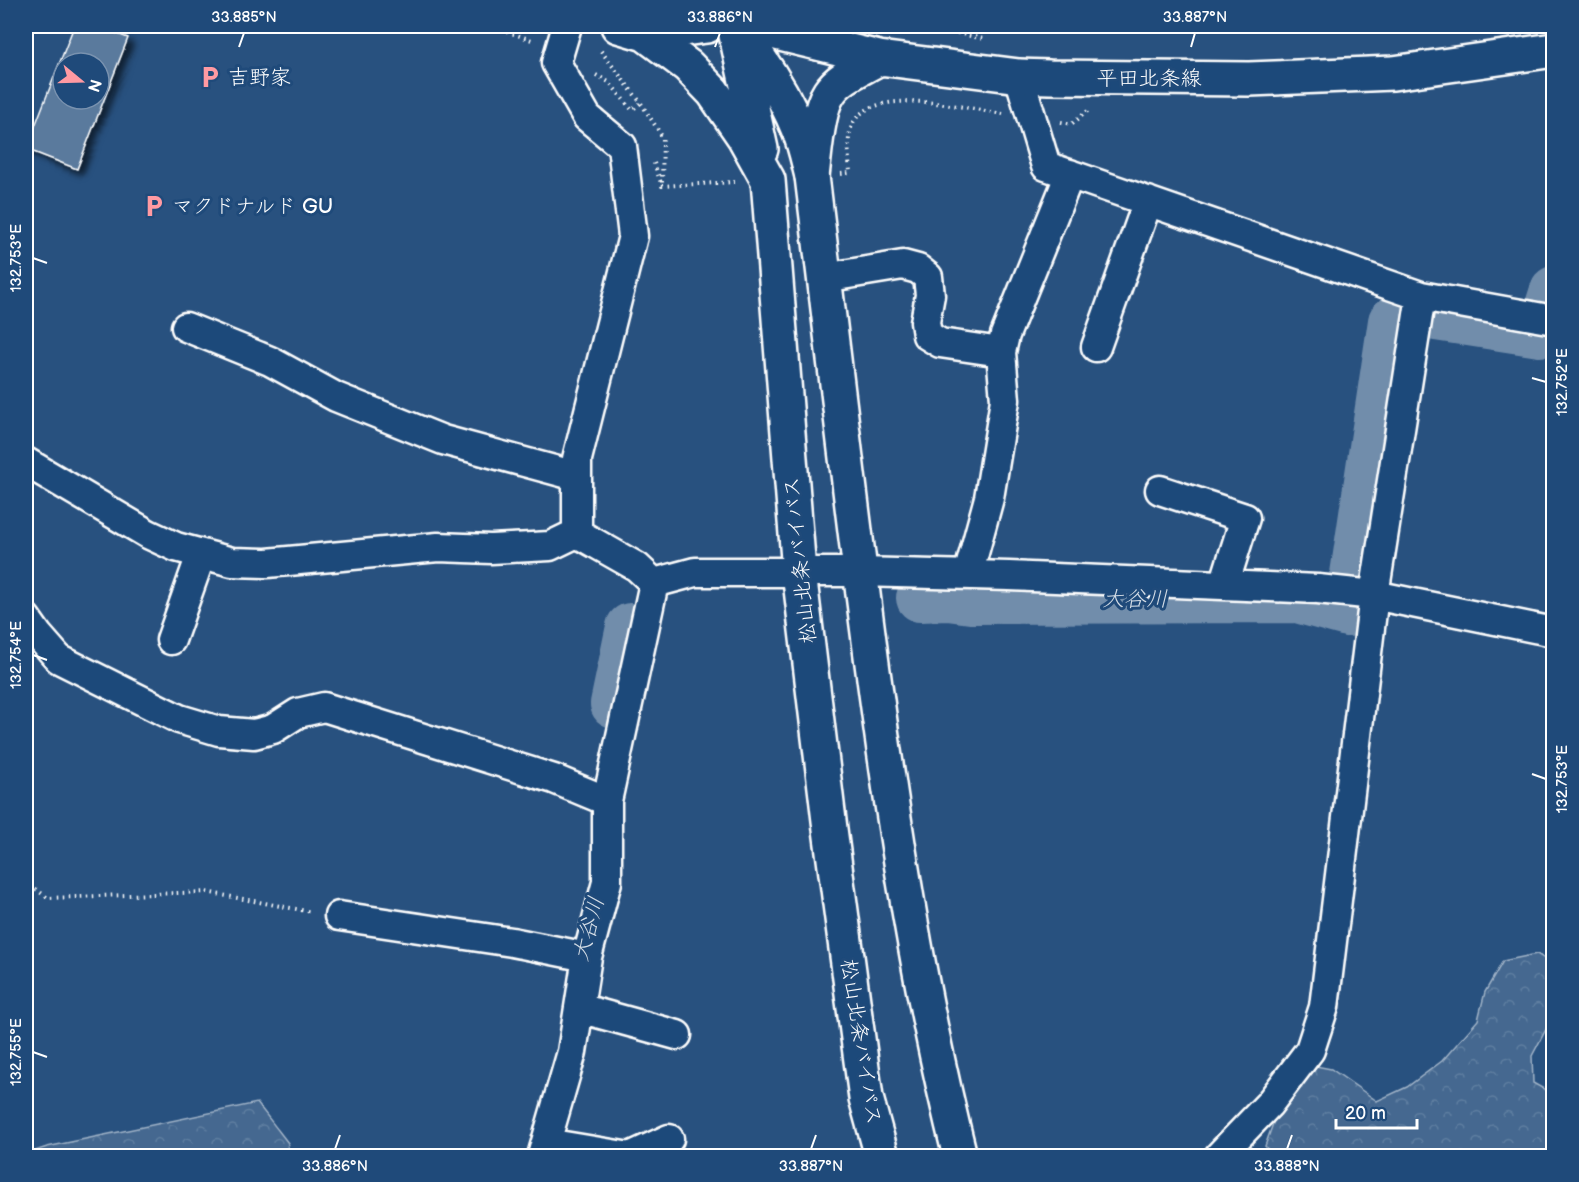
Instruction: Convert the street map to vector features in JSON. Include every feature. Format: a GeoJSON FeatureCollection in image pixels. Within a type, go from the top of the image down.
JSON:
{"type":"FeatureCollection","features":[{"type":"Feature","properties":{"kind":"main road"},"geometry":{"type":"LineString","coordinates":[[620,34],[707,26]]}},
{"type":"Feature","properties":{"kind":"main road"},"geometry":{"type":"LineString","coordinates":[[734,26],[750,45],[784,99],[800,132],[812,176],[860,572],[892,811],[939,1072],[960,1156]]}},
{"type":"Feature","properties":{"kind":"main road"},"geometry":{"type":"LineString","coordinates":[[734,26],[768,180]]}},
{"type":"Feature","properties":{"kind":"main road","name":"平田北条線"},"geometry":{"type":"LineString","coordinates":[[747,26],[879,58],[1019,76],[1249,79],[1393,73],[1554,50]]}},
{"type":"Feature","properties":{"kind":"main road","name":"松山北条バイパス"},"geometry":{"type":"LineString","coordinates":[[620,34],[688,66],[713,92],[744,137],[768,180],[799,572],[866,1098],[882,1156]]}},
{"type":"Feature","properties":{"kind":"main road"},"geometry":{"type":"LineString","coordinates":[[812,176],[820,119],[829,93],[847,76],[879,58]]}},
{"type":"Feature","properties":{"kind":"street"},"geometry":{"type":"LineString","coordinates":[[563,38],[556,63],[587,117],[622,146],[633,236],[577,459],[577,533]]}},
{"type":"Feature","properties":{"kind":"street"},"geometry":{"type":"LineString","coordinates":[[1019,76],[1046,166],[1421,296],[1554,320]]}},
{"type":"Feature","properties":{"kind":"street"},"geometry":{"type":"LineString","coordinates":[[968,574],[989,498],[1005,400],[1001,352],[1005,335],[1070,174]]}},
{"type":"Feature","properties":{"kind":"street"},"geometry":{"type":"LineString","coordinates":[[1096,347],[1148,201]]}},
{"type":"Feature","properties":{"kind":"street"},"geometry":{"type":"LineString","coordinates":[[824,278],[903,266],[918,269],[928,277],[930,295],[925,322],[927,335],[940,343],[1001,352]]}},
{"type":"Feature","properties":{"kind":"street"},"geometry":{"type":"LineString","coordinates":[[1219,1156],[1269,1104],[1310,1050],[1324,1007],[1374,595],[1421,296]]}},
{"type":"Feature","properties":{"kind":"street"},"geometry":{"type":"LineString","coordinates":[[186,327],[270,361],[336,397],[443,440],[576,476]]}},
{"type":"Feature","properties":{"kind":"street"},"geometry":{"type":"LineString","coordinates":[[30,473],[176,547],[232,562],[267,562],[438,547],[490,549],[550,546],[577,533]]}},
{"type":"Feature","properties":{"kind":"street"},"geometry":{"type":"LineString","coordinates":[[1160,490],[1245,518],[1224,585]]}},
{"type":"Feature","properties":{"kind":"street"},"geometry":{"type":"LineString","coordinates":[[577,533],[637,567],[654,583]]}},
{"type":"Feature","properties":{"kind":"street"},"geometry":{"type":"LineString","coordinates":[[171,640],[201,555]]}},
{"type":"Feature","properties":{"kind":"street"},"geometry":{"type":"LineString","coordinates":[[654,583],[695,572],[860,572],[968,574],[1318,589],[1374,595],[1554,632]]}},
{"type":"Feature","properties":{"kind":"street"},"geometry":{"type":"LineString","coordinates":[[624,1156],[544,1150],[572,1052],[587,957],[607,882],[607,801],[654,583]]}},
{"type":"Feature","properties":{"kind":"street"},"geometry":{"type":"LineString","coordinates":[[26,618],[59,659],[179,719],[219,731],[254,734],[273,729],[297,713],[324,707],[554,779],[607,801]]}},
{"type":"Feature","properties":{"kind":"street"},"geometry":{"type":"LineString","coordinates":[[339,916],[512,942],[587,957]]}},
{"type":"Feature","properties":{"kind":"street"},"geometry":{"type":"LineString","coordinates":[[579,1008],[677,1035]]}},
{"type":"Feature","properties":{"kind":"street"},"geometry":{"type":"LineString","coordinates":[[632,1156],[669,1139]]}},
{"type":"Feature","properties":{"kind":"path"},"geometry":{"type":"LineString","coordinates":[[490,26],[563,38]]}},
{"type":"Feature","properties":{"kind":"path"},"geometry":{"type":"LineString","coordinates":[[620,34],[641,103],[663,138],[662,186]]}},
{"type":"Feature","properties":{"kind":"path"},"geometry":{"type":"LineString","coordinates":[[597,81],[590,72],[609,82],[632,110],[641,103]]}},
{"type":"Feature","properties":{"kind":"path"},"geometry":{"type":"LineString","coordinates":[[812,176],[850,173],[849,142],[854,122],[869,109],[893,101],[927,101],[1072,124],[1088,109],[1098,108]]}},
{"type":"Feature","properties":{"kind":"path"},"geometry":{"type":"LineString","coordinates":[[652,158],[662,186]]}},
{"type":"Feature","properties":{"kind":"path"},"geometry":{"type":"LineString","coordinates":[[662,186],[768,180]]}},
{"type":"Feature","properties":{"kind":"path"},"geometry":{"type":"LineString","coordinates":[[26,882],[48,898],[206,892],[339,916]]}},
{"type":"Feature","properties":{"kind":"green space"},"geometry":{"type":"Polygon","coordinates":[[[1537,954],[1553,964],[1553,1016],[1532,1056],[1533,1083],[1553,1094],[1553,1156],[1273,1156],[1265,1146],[1275,1118],[1316,1066],[1331,1069],[1377,1101],[1407,1087],[1442,1061],[1478,1020],[1485,992],[1503,961],[1537,954]]]}},
{"type":"Feature","properties":{"kind":"green space"},"geometry":{"type":"Polygon","coordinates":[[[257,1103],[288,1143],[286,1156],[26,1156],[26,1154],[47,1147],[257,1103]]]}},
{"type":"Feature","properties":{"kind":"building"},"geometry":{"type":"Polygon","coordinates":[[[74,26],[97,26],[128,38],[111,82],[111,51],[64,51],[74,26]]]}},
{"type":"Feature","properties":{"kind":"building"},"geometry":{"type":"Polygon","coordinates":[[[51,85],[51,111],[100,111],[77,169],[26,149],[51,85]]]}},
{"type":"Feature","properties":{"kind":"waterway","name":"大谷川"},"geometry":{"type":"LineString","coordinates":[[1546,315],[1554,290]]}},
{"type":"Feature","properties":{"kind":"waterway","name":"大谷川"},"geometry":{"type":"LineString","coordinates":[[1436,317],[1540,333]]}},
{"type":"Feature","properties":{"kind":"waterway","name":"大谷川"},"geometry":{"type":"LineString","coordinates":[[1353,581],[1392,321]]}},
{"type":"Feature","properties":{"kind":"waterway","name":"大谷川"},"geometry":{"type":"LineString","coordinates":[[920,598],[948,597],[971,600],[1297,599],[1348,613]]}},
{"type":"Feature","properties":{"kind":"waterway","name":"大谷川"},"geometry":{"type":"LineString","coordinates":[[614,704],[630,627]]}},
{"type":"Feature","properties":{"kind":"place","name":"吉野家"},"geometry":{"type":"Point","coordinates":[210,77]}},
{"type":"Feature","properties":{"kind":"place","name":"マクドナルド GU"},"geometry":{"type":"Point","coordinates":[154,206]}}]}
